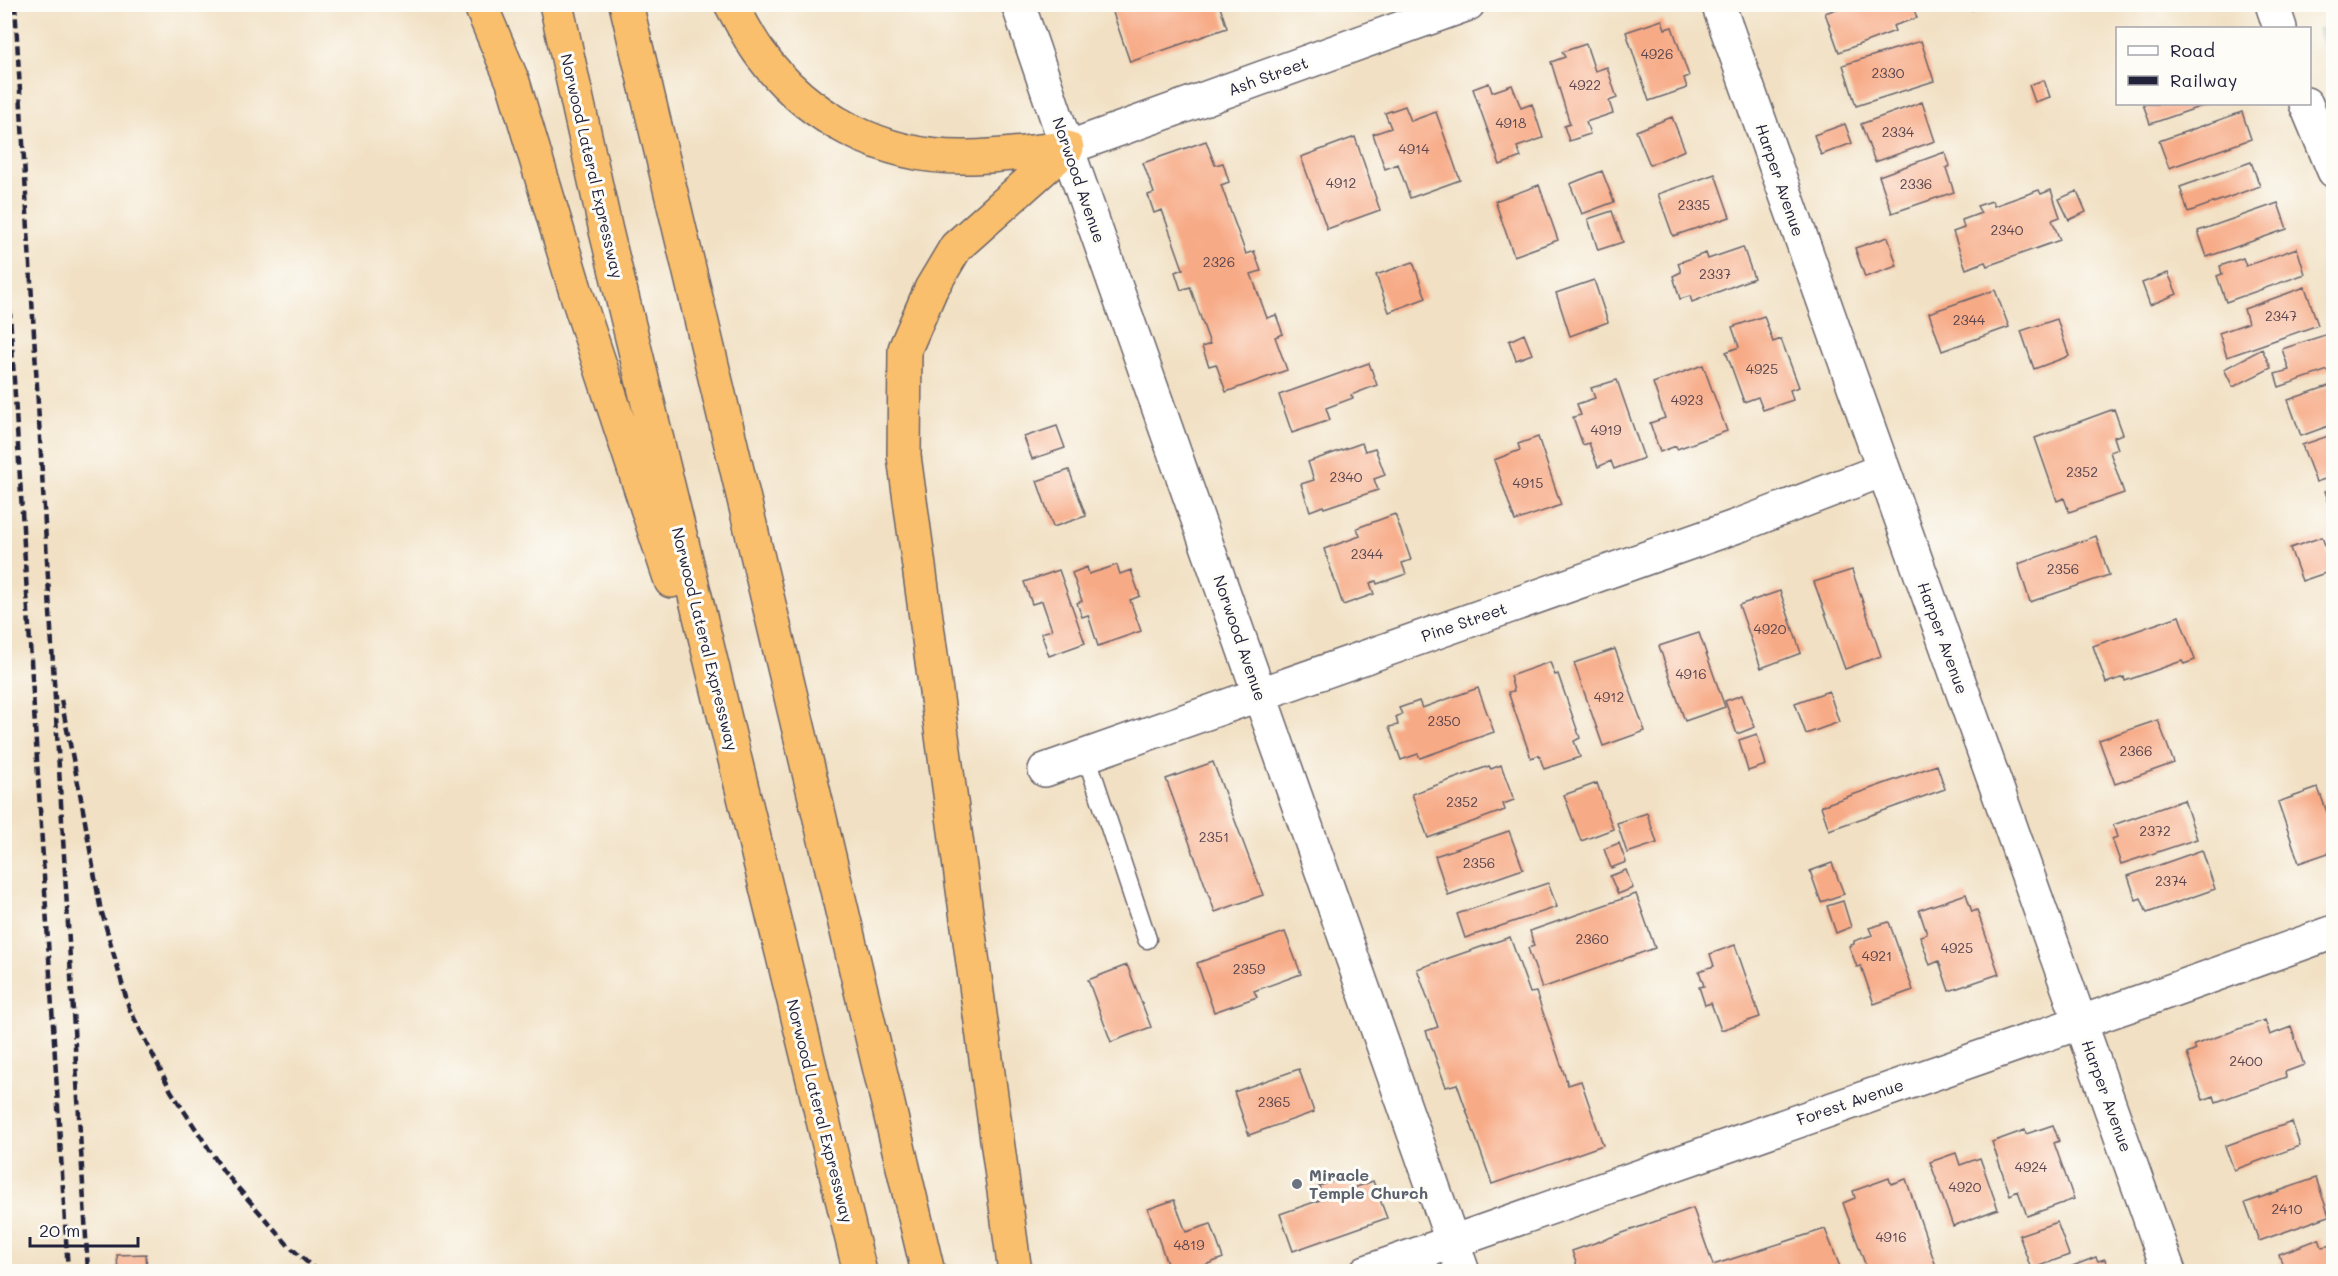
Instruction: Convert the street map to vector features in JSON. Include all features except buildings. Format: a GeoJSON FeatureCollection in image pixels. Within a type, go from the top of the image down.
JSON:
{"type":"FeatureCollection","features":[{"type":"Feature","properties":{"kind":"highway"},"geometry":{"type":"LineString","coordinates":[[480,4],[513,82],[578,300],[749,816]]}},
{"type":"Feature","properties":{"kind":"highway","name":"Norwood Lateral Expressway"},"geometry":{"type":"LineString","coordinates":[[556,4],[606,231],[860,1272]]}},
{"type":"Feature","properties":{"kind":"highway"},"geometry":{"type":"LineString","coordinates":[[626,4],[928,1272]]}},
{"type":"Feature","properties":{"kind":"highway"},"geometry":{"type":"LineString","coordinates":[[731,4],[759,52],[802,99],[848,131],[904,151],[966,157],[1067,148]]}},
{"type":"Feature","properties":{"kind":"highway"},"geometry":{"type":"LineString","coordinates":[[1015,1272],[904,456],[905,349],[931,289],[956,247],[1067,148]]}},
{"type":"Feature","properties":{"kind":"street","name":"Norwood Avenue"},"geometry":{"type":"LineString","coordinates":[[1018,4],[1463,1272]]}},
{"type":"Feature","properties":{"kind":"street","name":"Ash Street"},"geometry":{"type":"LineString","coordinates":[[1067,148],[1468,4]]}},
{"type":"Feature","properties":{"kind":"street","name":"Harper Avenue"},"geometry":{"type":"LineString","coordinates":[[1718,4],[2169,1272]]}},
{"type":"Feature","properties":{"kind":"street"},"geometry":{"type":"LineString","coordinates":[[2272,4],[2280,27]]}},
{"type":"Feature","properties":{"kind":"street"},"geometry":{"type":"LineString","coordinates":[[2306,105],[2334,171]]}},
{"type":"Feature","properties":{"kind":"street","name":"Pine Street"},"geometry":{"type":"LineString","coordinates":[[1045,770],[1740,525],[1883,470]]}},
{"type":"Feature","properties":{"kind":"street","name":"Forest Avenue"},"geometry":{"type":"LineString","coordinates":[[1366,1272],[2334,932]]}},
{"type":"Feature","properties":{"kind":"lane"},"geometry":{"type":"LineString","coordinates":[[1086,755],[1147,939]]}},
{"type":"Feature","properties":{"kind":"green space"},"geometry":{"type":"Polygon","coordinates":[[[2334,27],[2333,67],[2318,29],[2334,27]]]}},
{"type":"Feature","properties":{"kind":"railway"},"geometry":{"type":"LineString","coordinates":[[15,4],[88,1272]]}},
{"type":"Feature","properties":{"kind":"railway"},"geometry":{"type":"LineString","coordinates":[[4,214],[68,1272]]}},
{"type":"Feature","properties":{"kind":"railway"},"geometry":{"type":"LineString","coordinates":[[61,700],[100,906],[129,1008],[171,1091],[224,1172],[289,1246],[318,1272]]}},
{"type":"Feature","properties":{"kind":"place","name":"Miracle Temple Church"},"geometry":{"type":"Point","coordinates":[1297,1184]}}]}
